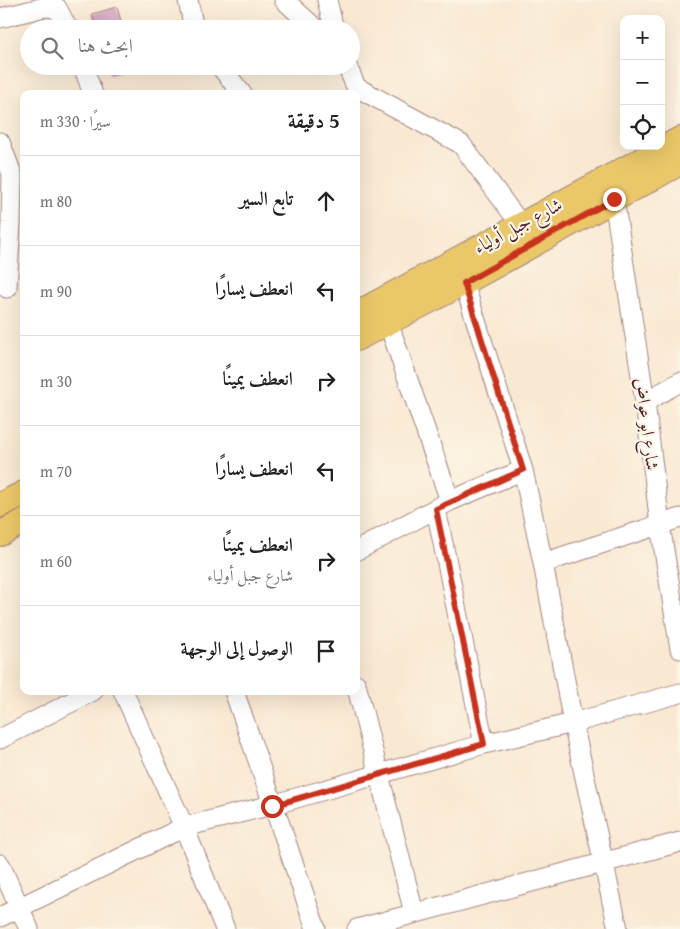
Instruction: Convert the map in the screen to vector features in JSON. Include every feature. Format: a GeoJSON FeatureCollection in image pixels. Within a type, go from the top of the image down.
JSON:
{"type":"FeatureCollection","features":[{"type":"Feature","properties":{"kind":"main road","name":"شارع جبل أولياء"},"geometry":{"type":"LineString","coordinates":[[360,312],[680,139]]}},
{"type":"Feature","properties":{"kind":"main road","name":"شارع جبل أولياء"},"geometry":{"type":"LineString","coordinates":[[360,337],[464,283],[680,163]]}},
{"type":"Feature","properties":{"kind":"main road"},"geometry":{"type":"LineString","coordinates":[[0,505],[20,495]]}},
{"type":"Feature","properties":{"kind":"main road"},"geometry":{"type":"LineString","coordinates":[[0,534],[20,523]]}},
{"type":"Feature","properties":{"kind":"street"},"geometry":{"type":"LineString","coordinates":[[188,0],[192,20]]}},
{"type":"Feature","properties":{"kind":"street"},"geometry":{"type":"LineString","coordinates":[[284,0],[306,20]]}},
{"type":"Feature","properties":{"kind":"street"},"geometry":{"type":"LineString","coordinates":[[327,0],[332,20]]}},
{"type":"Feature","properties":{"kind":"street"},"geometry":{"type":"LineString","coordinates":[[0,18],[45,7],[57,8],[63,20]]}},
{"type":"Feature","properties":{"kind":"street"},"geometry":{"type":"LineString","coordinates":[[86,75],[91,90]]}},
{"type":"Feature","properties":{"kind":"street"},"geometry":{"type":"LineString","coordinates":[[227,75],[239,90]]}},
{"type":"Feature","properties":{"kind":"street"},"geometry":{"type":"LineString","coordinates":[[348,75],[352,90]]}},
{"type":"Feature","properties":{"kind":"street"},"geometry":{"type":"LineString","coordinates":[[360,95],[461,144],[521,224]]}},
{"type":"Feature","properties":{"kind":"street"},"geometry":{"type":"LineString","coordinates":[[0,142],[12,174],[11,223],[3,292]]}},
{"type":"Feature","properties":{"kind":"street","name":"شارع ابو عواض"},"geometry":{"type":"LineString","coordinates":[[614,199],[645,402],[660,525],[680,650]]}},
{"type":"Feature","properties":{"kind":"street"},"geometry":{"type":"LineString","coordinates":[[3,292],[20,282]]}},
{"type":"Feature","properties":{"kind":"street"},"geometry":{"type":"LineString","coordinates":[[464,283],[523,470],[543,563],[573,722],[618,929]]}},
{"type":"Feature","properties":{"kind":"street"},"geometry":{"type":"LineString","coordinates":[[388,322],[443,505],[484,744]]}},
{"type":"Feature","properties":{"kind":"street"},"geometry":{"type":"LineString","coordinates":[[645,402],[680,382]]}},
{"type":"Feature","properties":{"kind":"street"},"geometry":{"type":"LineString","coordinates":[[360,549],[443,505],[523,470]]}},
{"type":"Feature","properties":{"kind":"street"},"geometry":{"type":"LineString","coordinates":[[543,563],[680,518]]}},
{"type":"Feature","properties":{"kind":"street"},"geometry":{"type":"LineString","coordinates":[[0,917],[184,827],[272,806],[484,744],[680,693]]}},
{"type":"Feature","properties":{"kind":"street"},"geometry":{"type":"LineString","coordinates":[[0,739],[85,695]]}},
{"type":"Feature","properties":{"kind":"street"},"geometry":{"type":"LineString","coordinates":[[125,695],[184,827],[225,929]]}},
{"type":"Feature","properties":{"kind":"street"},"geometry":{"type":"LineString","coordinates":[[235,695],[272,806],[316,929]]}},
{"type":"Feature","properties":{"kind":"street"},"geometry":{"type":"LineString","coordinates":[[359,695],[414,913]]}},
{"type":"Feature","properties":{"kind":"street"},"geometry":{"type":"LineString","coordinates":[[357,929],[680,842]]}},
{"type":"Feature","properties":{"kind":"street"},"geometry":{"type":"LineString","coordinates":[[0,864],[29,929]]}},
{"type":"Feature","properties":{"kind":"building"},"geometry":{"type":"Polygon","coordinates":[[[117,7],[121,20],[94,20],[92,14],[117,7]]]}},
{"type":"Feature","properties":{"kind":"route"},"geometry":{"type":"LineString","coordinates":[[272,806],[484,744],[436,509],[450,501],[523,470],[464,283],[614,199]]}}]}
